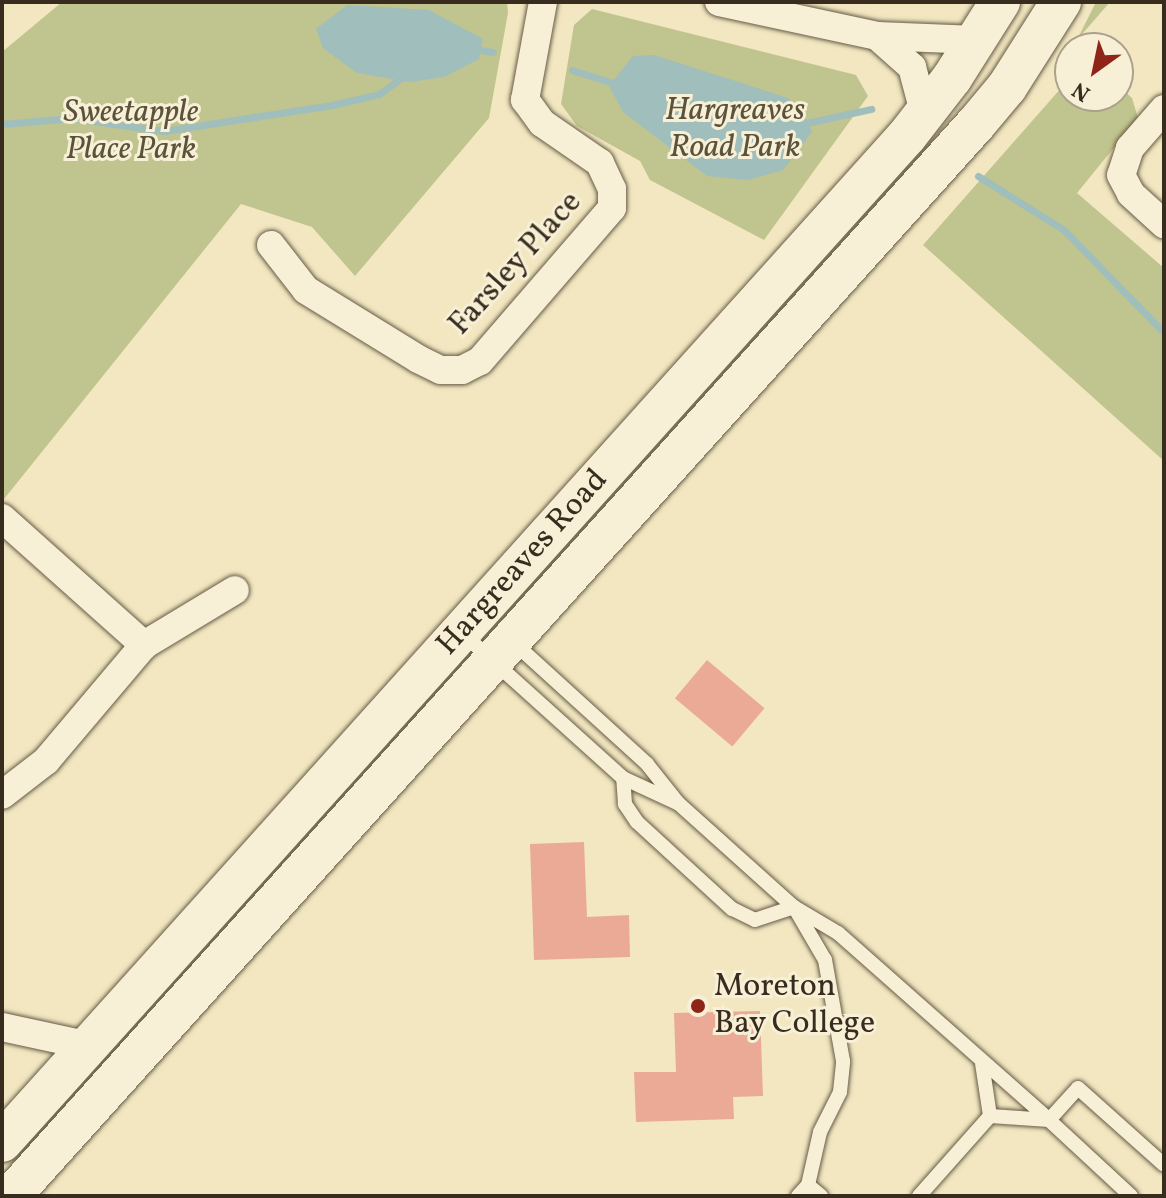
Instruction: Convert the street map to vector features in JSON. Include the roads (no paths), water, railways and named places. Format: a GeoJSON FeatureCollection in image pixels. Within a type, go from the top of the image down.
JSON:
{"type":"FeatureCollection","features":[{"type":"Feature","properties":{"kind":"main road","name":"Hargreaves Road"},"geometry":{"type":"LineString","coordinates":[[11,1196],[122,1074],[925,116],[1000,2]]}},
{"type":"Feature","properties":{"kind":"main road","name":"Hargreaves Road"},"geometry":{"type":"LineString","coordinates":[[2,1142],[90,1046],[976,124],[1007,87],[1061,2]]}},
{"type":"Feature","properties":{"kind":"street","name":"Farsley Place"},"geometry":{"type":"LineString","coordinates":[[271,245],[306,290],[418,359],[441,370],[462,370],[480,361],[612,208],[612,189],[600,163],[542,123],[525,100],[543,2]]}},
{"type":"Feature","properties":{"kind":"street"},"geometry":{"type":"LineString","coordinates":[[719,2],[877,36],[977,40]]}},
{"type":"Feature","properties":{"kind":"street"},"geometry":{"type":"LineString","coordinates":[[877,36],[912,67],[925,116]]}},
{"type":"Feature","properties":{"kind":"street"},"geometry":{"type":"LineString","coordinates":[[1164,109],[1130,148],[1121,175],[1131,194],[1164,224]]}},
{"type":"Feature","properties":{"kind":"street"},"geometry":{"type":"LineString","coordinates":[[2,518],[144,645]]}},
{"type":"Feature","properties":{"kind":"street"},"geometry":{"type":"LineString","coordinates":[[2,795],[46,761],[144,645],[235,590]]}},
{"type":"Feature","properties":{"kind":"street"},"geometry":{"type":"LineString","coordinates":[[2,1027],[90,1046]]}},
{"type":"Feature","properties":{"kind":"lane"},"geometry":{"type":"LineString","coordinates":[[489,633],[623,778],[678,803]]}},
{"type":"Feature","properties":{"kind":"lane"},"geometry":{"type":"LineString","coordinates":[[489,633],[647,764],[678,803],[794,907],[838,933],[1131,1196]]}},
{"type":"Feature","properties":{"kind":"lane"},"geometry":{"type":"LineString","coordinates":[[623,778],[625,804],[637,822],[732,909],[755,920],[794,907]]}},
{"type":"Feature","properties":{"kind":"lane"},"geometry":{"type":"LineString","coordinates":[[794,907],[825,960],[843,1061],[840,1092],[820,1132],[803,1190],[821,1196]]}},
{"type":"Feature","properties":{"kind":"lane"},"geometry":{"type":"LineString","coordinates":[[982,1063],[990,1116]]}},
{"type":"Feature","properties":{"kind":"lane"},"geometry":{"type":"LineString","coordinates":[[1049,1120],[1078,1088],[1164,1165]]}},
{"type":"Feature","properties":{"kind":"lane"},"geometry":{"type":"LineString","coordinates":[[990,1116],[1049,1120]]}},
{"type":"Feature","properties":{"kind":"lane"},"geometry":{"type":"LineString","coordinates":[[919,1196],[990,1116]]}},
{"type":"Feature","properties":{"kind":"water"},"geometry":{"type":"Polygon","coordinates":[[[347,5],[429,10],[483,39],[479,59],[444,77],[410,82],[357,73],[323,48],[316,29],[347,5]]]}},
{"type":"Feature","properties":{"kind":"water"},"geometry":{"type":"Polygon","coordinates":[[[654,55],[788,98],[804,113],[812,132],[783,170],[748,180],[707,176],[623,112],[609,86],[633,56],[654,55]]]}},
{"type":"Feature","properties":{"kind":"waterway"},"geometry":{"type":"LineString","coordinates":[[474,49],[493,52]]}},
{"type":"Feature","properties":{"kind":"waterway"},"geometry":{"type":"LineString","coordinates":[[572,70],[619,85]]}},
{"type":"Feature","properties":{"kind":"waterway"},"geometry":{"type":"LineString","coordinates":[[2,124],[72,118],[164,131],[332,105],[379,94],[405,75]]}},
{"type":"Feature","properties":{"kind":"waterway"},"geometry":{"type":"LineString","coordinates":[[802,124],[871,109]]}},
{"type":"Feature","properties":{"kind":"waterway"},"geometry":{"type":"LineString","coordinates":[[978,176],[1064,230],[1164,333]]}},
{"type":"Feature","properties":{"kind":"place","name":"Moreton Bay College"},"geometry":{"type":"Point","coordinates":[698,1006]}},
{"type":"Feature","properties":{"kind":"park label","name":"Hargreaves Road Park"},"geometry":{"type":"Point","coordinates":[735,130]}},
{"type":"Feature","properties":{"kind":"park label","name":"Sweetapple Place Park"},"geometry":{"type":"Point","coordinates":[131,132]}}]}
